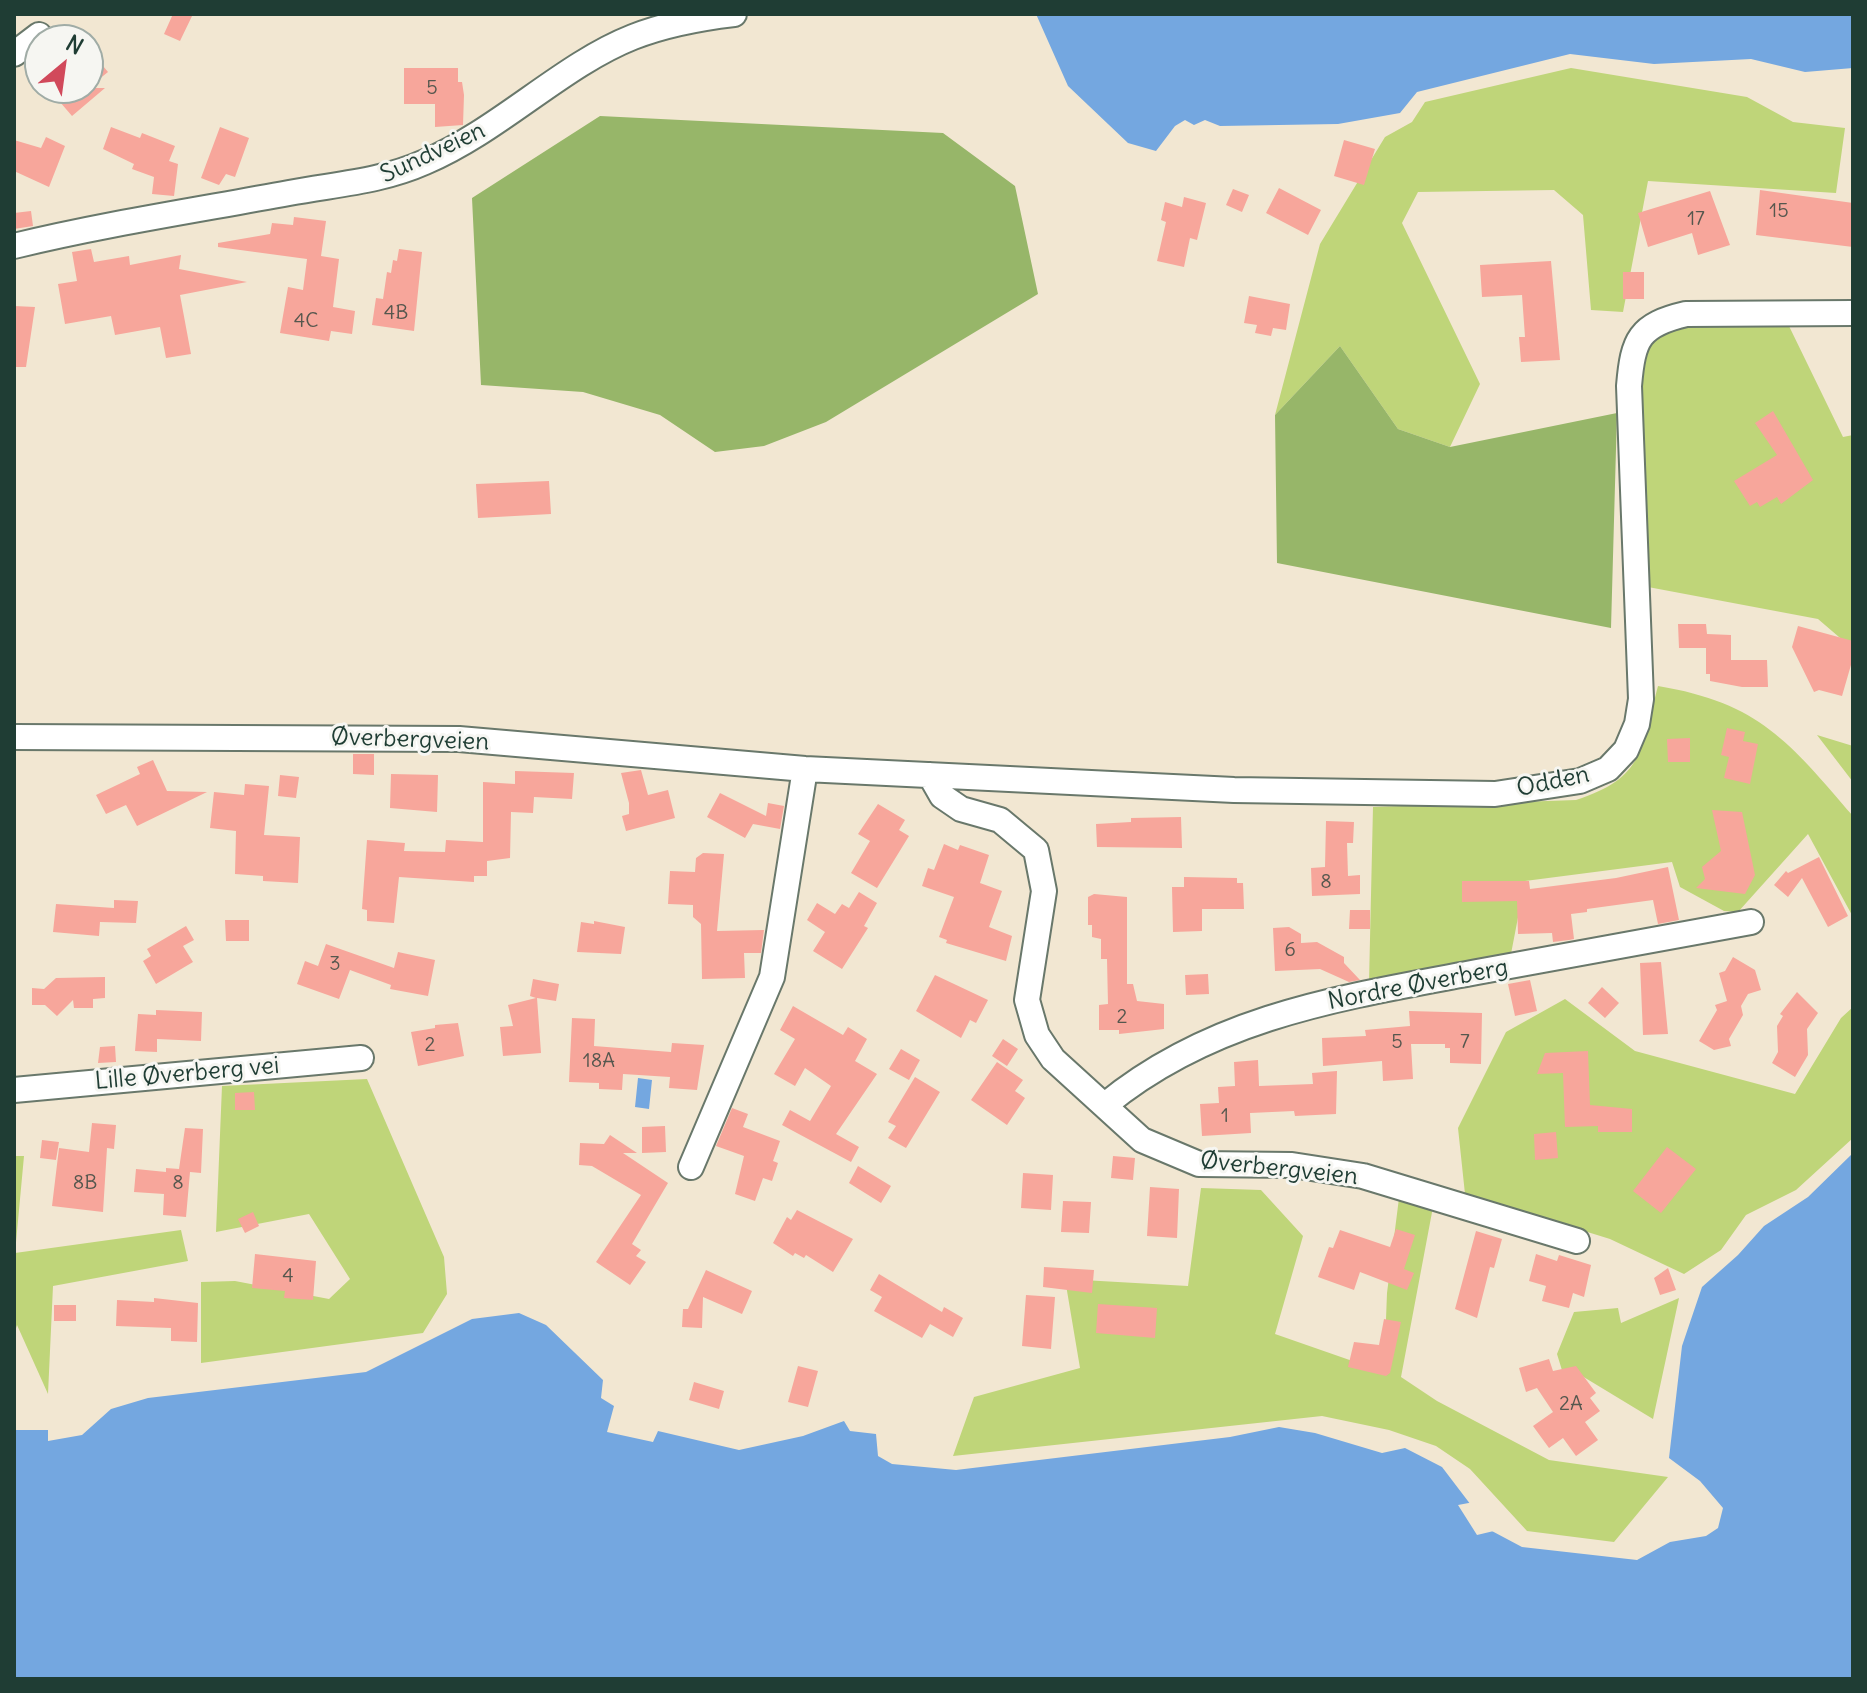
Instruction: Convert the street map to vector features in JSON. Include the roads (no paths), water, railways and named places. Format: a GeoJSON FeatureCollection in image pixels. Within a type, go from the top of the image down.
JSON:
{"type":"FeatureCollection","features":[{"type":"Feature","properties":{"kind":"street","name":"Sundveien"},"geometry":{"type":"LineString","coordinates":[[14,246],[295,191],[370,182],[425,162],[484,133],[572,72],[632,37],[693,19],[734,14]]}},
{"type":"Feature","properties":{"kind":"street","name":"Odden"},"geometry":{"type":"LineString","coordinates":[[930,775],[1234,790],[1495,794],[1580,781],[1608,769],[1626,750],[1637,724],[1641,699],[1629,386],[1635,347],[1644,330],[1661,320],[1686,314],[1853,313]]}},
{"type":"Feature","properties":{"kind":"street","name":"Øverbergveien"},"geometry":{"type":"LineString","coordinates":[[14,737],[459,739],[805,769],[930,775],[942,796],[961,809],[1000,820],[1036,850],[1044,891],[1027,1000],[1037,1035],[1053,1059],[1142,1140],[1199,1164],[1292,1165],[1363,1176],[1577,1241]]}},
{"type":"Feature","properties":{"kind":"street"},"geometry":{"type":"LineString","coordinates":[[691,1167],[772,977],[805,769]]}},
{"type":"Feature","properties":{"kind":"street","name":"Nordre Øverberg"},"geometry":{"type":"LineString","coordinates":[[1105,1105],[1144,1073],[1235,1029],[1270,1017],[1367,993],[1751,922]]}},
{"type":"Feature","properties":{"kind":"street","name":"Lille Øverberg vei"},"geometry":{"type":"LineString","coordinates":[[14,1090],[361,1058]]}},
{"type":"Feature","properties":{"kind":"water"},"geometry":{"type":"Polygon","coordinates":[[[1036,14],[1853,14],[1853,68],[1805,72],[1751,59],[1654,64],[1570,54],[1417,92],[1400,113],[1338,124],[1220,126],[1205,120],[1194,125],[1185,120],[1175,126],[1156,151],[1128,143],[1068,86],[1036,14]]]}},
{"type":"Feature","properties":{"kind":"water"},"geometry":{"type":"Polygon","coordinates":[[[638,1078],[652,1080],[649,1109],[635,1107],[638,1078]]]}},
{"type":"Feature","properties":{"kind":"water"},"geometry":{"type":"Polygon","coordinates":[[[1853,1153],[1853,1679],[14,1679],[14,1430],[48,1430],[48,1441],[82,1435],[111,1409],[148,1398],[366,1372],[472,1319],[519,1313],[546,1325],[603,1380],[601,1398],[614,1406],[607,1432],[653,1442],[658,1431],[739,1450],[803,1436],[844,1421],[850,1431],[876,1434],[878,1456],[892,1464],[956,1470],[1230,1437],[1279,1427],[1315,1433],[1382,1453],[1405,1448],[1442,1467],[1490,1530],[1522,1547],[1637,1560],[1670,1542],[1706,1536],[1718,1528],[1723,1508],[1700,1481],[1669,1458],[1682,1346],[1702,1287],[1738,1255],[1764,1226],[1808,1197],[1853,1153]]]}}]}
